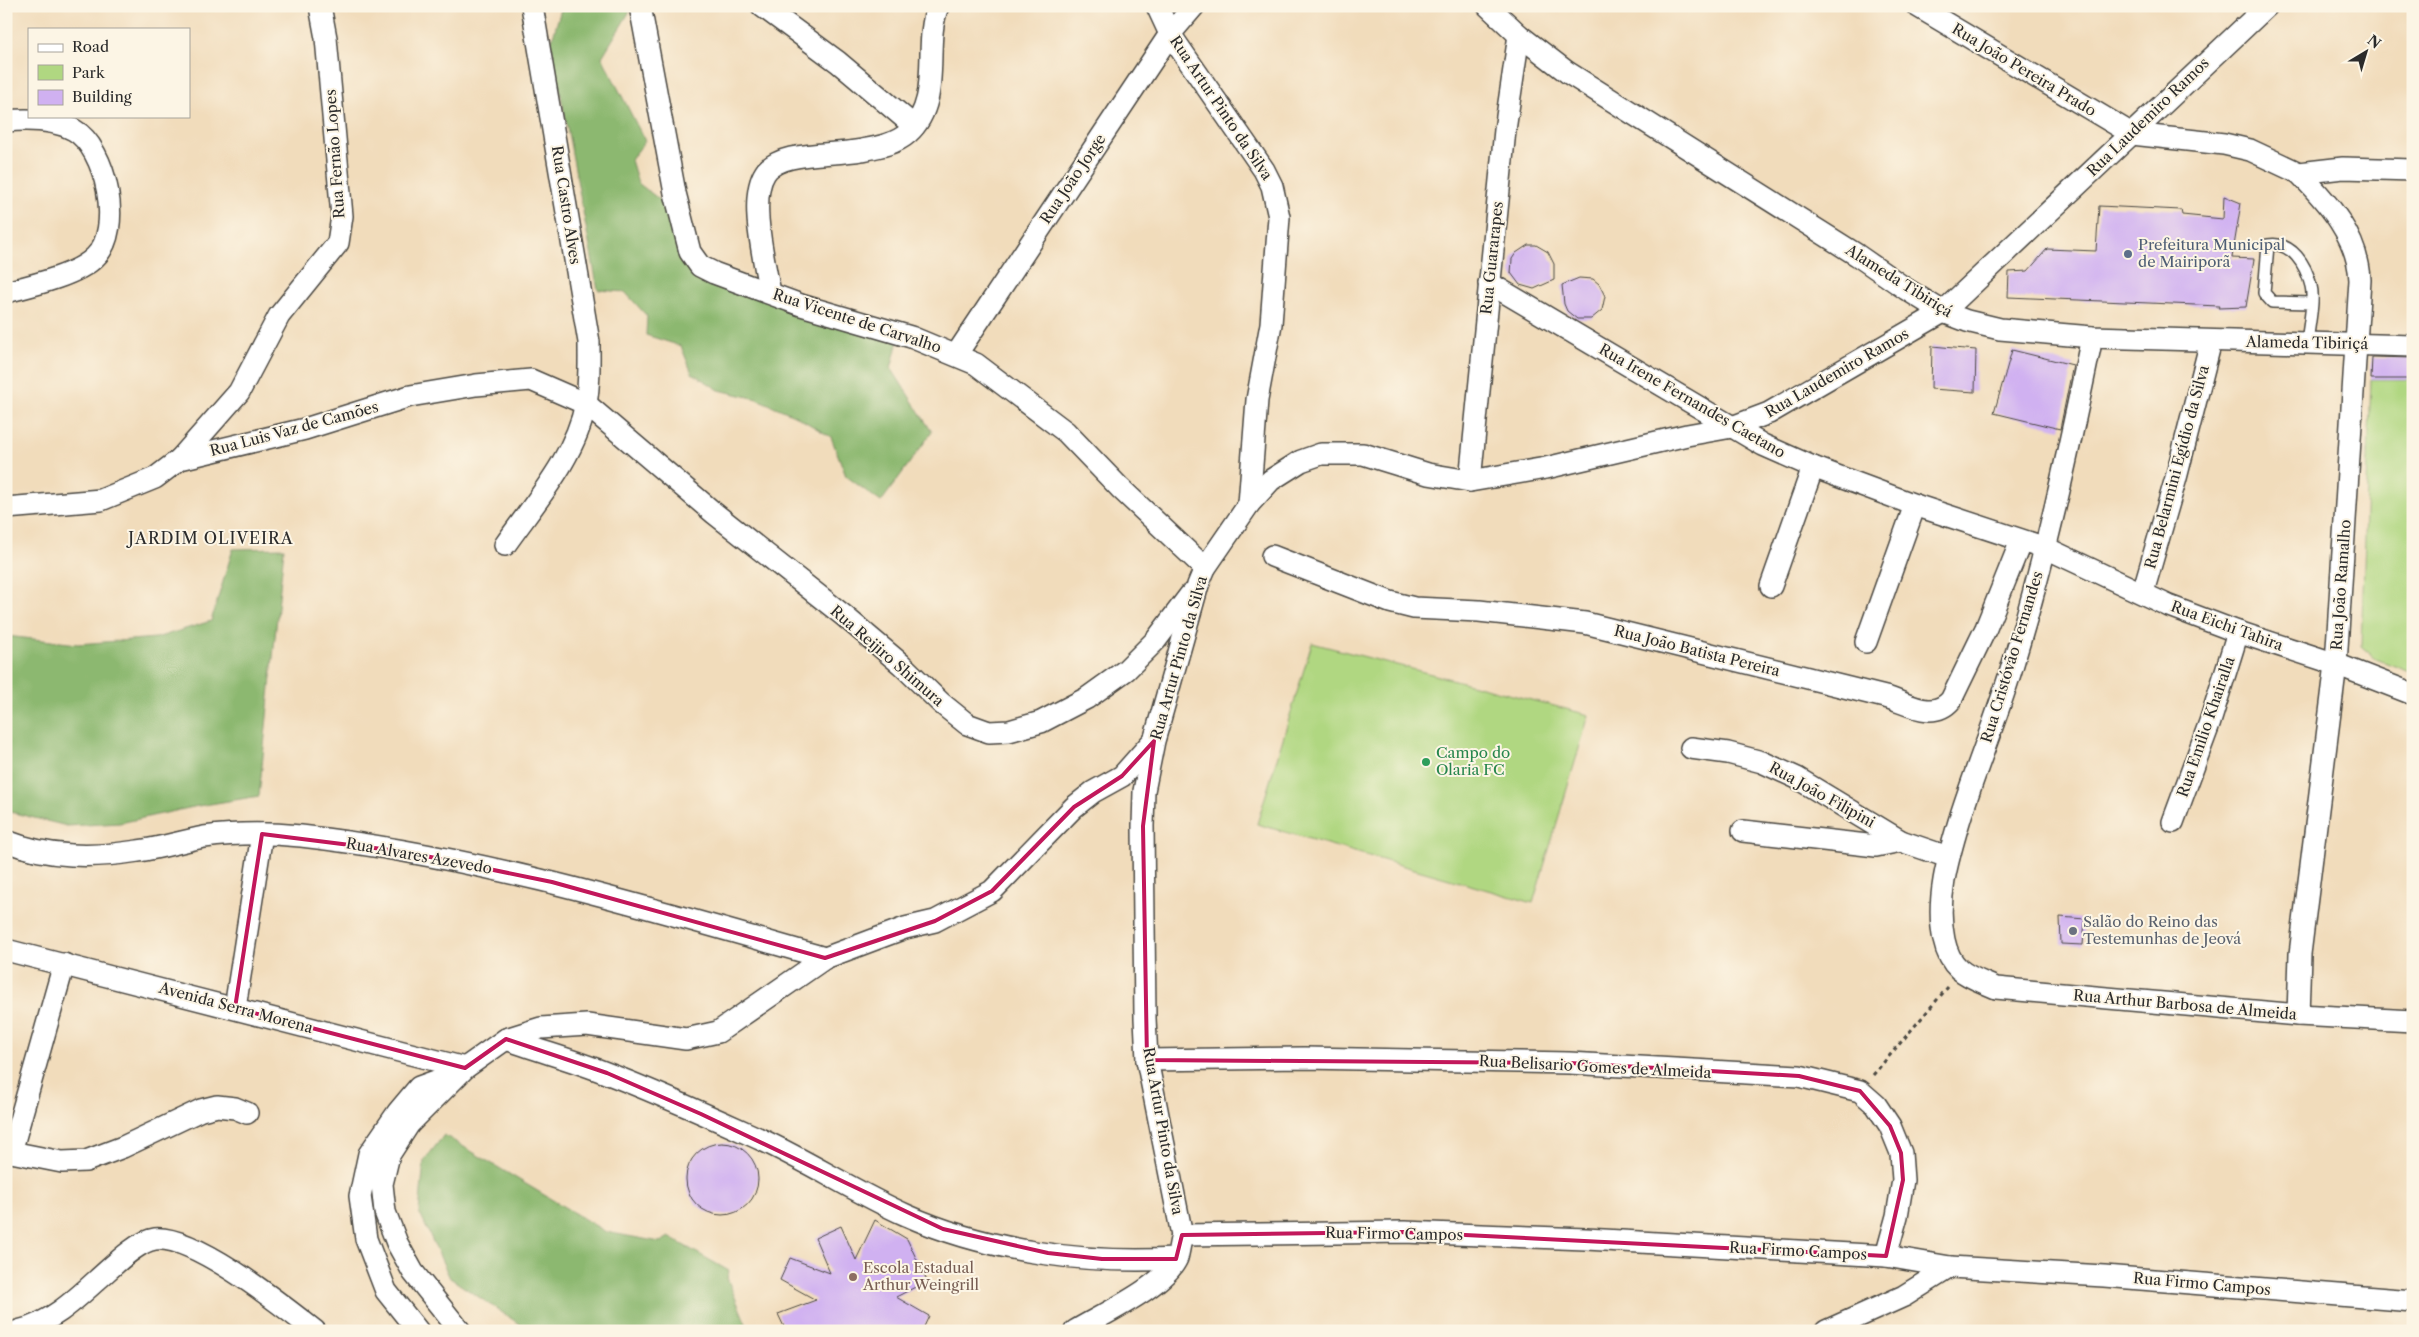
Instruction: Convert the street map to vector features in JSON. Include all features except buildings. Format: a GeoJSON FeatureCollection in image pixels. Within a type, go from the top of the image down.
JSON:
{"type":"FeatureCollection","features":[{"type":"Feature","properties":{"kind":"street","name":"Rua Fernão Lopes"},"geometry":{"type":"LineString","coordinates":[[180,459],[239,392],[279,316],[338,243],[342,216],[326,38],[320,6]]}},
{"type":"Feature","properties":{"kind":"street","name":"Rua Castro Alves"},"geometry":{"type":"LineString","coordinates":[[505,545],[551,479],[576,435],[586,404],[589,374],[589,342],[532,6]]}},
{"type":"Feature","properties":{"kind":"street","name":"Rua Vicente de Carvalho"},"geometry":{"type":"LineString","coordinates":[[640,6],[675,193],[690,252],[700,266],[714,273],[818,310],[911,338],[956,354],[976,364],[1001,381],[1066,432],[1201,577]]}},
{"type":"Feature","properties":{"kind":"street"},"geometry":{"type":"LineString","coordinates":[[762,6],[838,62],[914,126]]}},
{"type":"Feature","properties":{"kind":"street"},"geometry":{"type":"LineString","coordinates":[[770,293],[758,196],[765,172],[774,164],[790,158],[846,153],[878,147],[898,140],[914,126],[929,92],[932,71],[930,37],[938,6]]}},
{"type":"Feature","properties":{"kind":"street","name":"Rua Artur Pinto da Silva"},"geometry":{"type":"LineString","coordinates":[[1157,6],[1170,34],[1264,170],[1272,186],[1279,217],[1271,324],[1257,400],[1249,504],[1201,577],[1154,741],[1144,791],[1142,826],[1147,1060],[1182,1235]]}},
{"type":"Feature","properties":{"kind":"street","name":"Rua João Jorge"},"geometry":{"type":"LineString","coordinates":[[956,354],[1170,34],[1194,6]]}},
{"type":"Feature","properties":{"kind":"street","name":"Alameda Tibiriçá"},"geometry":{"type":"LineString","coordinates":[[1488,6],[1519,35],[1567,72],[1857,255],[1943,312],[1966,321],[2000,329],[2092,337],[2413,346]]}},
{"type":"Feature","properties":{"kind":"street","name":"Rua João Pereira Prado"},"geometry":{"type":"LineString","coordinates":[[1917,6],[2026,73],[2132,134]]}},
{"type":"Feature","properties":{"kind":"street","name":"Rua Laudemiro Ramos"},"geometry":{"type":"LineString","coordinates":[[1249,504],[1271,480],[1301,461],[1321,454],[1363,454],[1428,474],[1470,481],[1546,468],[1687,435],[1732,427],[1768,413],[1943,312],[2267,6]]}},
{"type":"Feature","properties":{"kind":"street","name":"Rua Guararapes"},"geometry":{"type":"LineString","coordinates":[[1470,481],[1505,130],[1519,35]]}},
{"type":"Feature","properties":{"kind":"street"},"geometry":{"type":"LineString","coordinates":[[6,121],[29,119],[60,124],[74,130],[89,142],[98,158],[108,190],[110,225],[106,242],[96,257],[59,276],[6,292]]}},
{"type":"Feature","properties":{"kind":"street"},"geometry":{"type":"LineString","coordinates":[[2132,134],[2224,144],[2250,150],[2299,173],[2343,168],[2413,170]]}},
{"type":"Feature","properties":{"kind":"street","name":"Rua João Ramalho"},"geometry":{"type":"LineString","coordinates":[[2298,1015],[2300,954],[2336,664],[2349,470],[2354,345],[2360,280],[2357,255],[2343,227],[2328,205],[2299,173]]}},
{"type":"Feature","properties":{"kind":"street","name":"Rua Irene Fernandes Caetano"},"geometry":{"type":"LineString","coordinates":[[1489,283],[1763,445],[1813,467],[1915,505],[2046,548]]}},
{"type":"Feature","properties":{"kind":"street","name":"Rua Cristóvão Fernandes"},"geometry":{"type":"LineString","coordinates":[[1960,973],[1950,959],[1944,940],[1940,904],[1948,857],[2015,659],[2046,548],[2061,487],[2092,337]]}},
{"type":"Feature","properties":{"kind":"street","name":"Rua Belarmini Egídio da Silva"},"geometry":{"type":"LineString","coordinates":[[2143,592],[2176,478],[2211,341]]}},
{"type":"Feature","properties":{"kind":"street","name":"Rua Luis Vaz de Camões"},"geometry":{"type":"LineString","coordinates":[[6,508],[101,500],[154,478],[180,459],[305,429],[410,396],[476,385],[532,380],[586,404]]}},
{"type":"Feature","properties":{"kind":"street","name":"Rua Reijiro Shimura"},"geometry":{"type":"LineString","coordinates":[[586,404],[714,513],[843,615],[901,664],[941,703],[967,724],[989,732],[1009,731],[1041,722],[1087,698],[1126,670],[1156,640],[1201,577]]}},
{"type":"Feature","properties":{"kind":"street"},"geometry":{"type":"LineString","coordinates":[[1771,586],[1813,467]]}},
{"type":"Feature","properties":{"kind":"street"},"geometry":{"type":"LineString","coordinates":[[1866,642],[1915,505]]}},
{"type":"Feature","properties":{"kind":"street","name":"Rua João Batista Pereira"},"geometry":{"type":"LineString","coordinates":[[1272,556],[1390,602],[1414,608],[1479,611],[1585,623],[1889,698],[1928,711],[1944,708],[1951,700],[1986,628],[2021,541]]}},
{"type":"Feature","properties":{"kind":"street","name":"Rua Eichi Tahira"},"geometry":{"type":"LineString","coordinates":[[2046,548],[2143,592],[2169,606],[2238,632],[2336,664],[2413,694]]}},
{"type":"Feature","properties":{"kind":"street","name":"Rua Emilio Khairalla"},"geometry":{"type":"LineString","coordinates":[[2173,822],[2210,722],[2238,632]]}},
{"type":"Feature","properties":{"kind":"street"},"geometry":{"type":"LineString","coordinates":[[460,1331],[413,1272],[397,1243],[385,1212],[382,1184],[389,1155],[409,1124],[463,1070],[506,1039],[541,1028],[568,1024],[587,1025],[686,1040],[701,1038],[718,1032],[825,958],[905,928],[935,921],[992,891],[1074,807],[1093,792],[1122,776],[1154,741]]}},
{"type":"Feature","properties":{"kind":"street","name":"Rua João Filipini"},"geometry":{"type":"LineString","coordinates":[[1691,748],[1728,753],[1762,762],[1797,778],[1901,841],[1948,857]]}},
{"type":"Feature","properties":{"kind":"street"},"geometry":{"type":"LineString","coordinates":[[1743,831],[1876,846],[1901,841]]}},
{"type":"Feature","properties":{"kind":"street"},"geometry":{"type":"LineString","coordinates":[[235,1008],[262,834]]}},
{"type":"Feature","properties":{"kind":"street","name":"Rua Alvares Azevedo"},"geometry":{"type":"LineString","coordinates":[[6,841],[42,853],[79,856],[138,851],[205,837],[262,834],[301,836],[406,852],[552,882],[825,958]]}},
{"type":"Feature","properties":{"kind":"street","name":"Avenida Serra Morena"},"geometry":{"type":"LineString","coordinates":[[6,950],[235,1008],[463,1070]]}},
{"type":"Feature","properties":{"kind":"street"},"geometry":{"type":"LineString","coordinates":[[64,964],[9,1152],[62,1162],[86,1161],[124,1148],[201,1110],[218,1106],[235,1108],[247,1113]]}},
{"type":"Feature","properties":{"kind":"street","name":"Rua Arthur Barbosa de Almeida"},"geometry":{"type":"LineString","coordinates":[[1960,973],[1996,988],[2298,1015],[2413,1021]]}},
{"type":"Feature","properties":{"kind":"street"},"geometry":{"type":"LineString","coordinates":[[506,1039],[607,1073],[819,1168],[906,1215],[943,1229],[984,1242],[1048,1253],[1102,1259],[1176,1259]]}},
{"type":"Feature","properties":{"kind":"street","name":"Rua Belisario Gomes de Almeida"},"geometry":{"type":"LineString","coordinates":[[1147,1060],[1304,1058],[1578,1064],[1799,1076],[1860,1091]]}},
{"type":"Feature","properties":{"kind":"street"},"geometry":{"type":"LineString","coordinates":[[418,1331],[386,1291],[366,1239],[360,1196],[369,1154],[398,1112],[419,1087],[463,1070]]}},
{"type":"Feature","properties":{"kind":"street"},"geometry":{"type":"LineString","coordinates":[[1860,1091],[1876,1106],[1890,1126],[1901,1153],[1903,1180],[1897,1216],[1886,1256]]}},
{"type":"Feature","properties":{"kind":"street","name":"Rua Firmo Campos"},"geometry":{"type":"LineString","coordinates":[[1182,1235],[1404,1232],[1586,1239],[1886,1256],[1950,1267],[2104,1276],[2413,1301]]}},
{"type":"Feature","properties":{"kind":"street"},"geometry":{"type":"LineString","coordinates":[[1074,1331],[1121,1305],[1157,1281],[1176,1259],[1182,1235]]}},
{"type":"Feature","properties":{"kind":"street"},"geometry":{"type":"LineString","coordinates":[[18,1331],[52,1317],[75,1301],[132,1251],[154,1239],[175,1241],[200,1252],[248,1282],[315,1331]]}},
{"type":"Feature","properties":{"kind":"street"},"geometry":{"type":"LineString","coordinates":[[1826,1331],[1904,1296],[1950,1267]]}},
{"type":"Feature","properties":{"kind":"lane"},"geometry":{"type":"LineString","coordinates":[[2307,344],[2311,303],[2311,286],[2294,251],[2279,244],[2268,245],[2264,293],[2267,299],[2272,302],[2311,303]]}},
{"type":"Feature","properties":{"kind":"path"},"geometry":{"type":"LineString","coordinates":[[1860,1091],[1960,973]]}},
{"type":"Feature","properties":{"kind":"highlighted area"},"geometry":{"type":"Polygon","coordinates":[[[1154,741],[1143,826],[1147,1060],[1569,1063],[1799,1076],[1860,1091],[1890,1126],[1901,1153],[1903,1180],[1886,1256],[1404,1232],[1182,1235],[1176,1259],[1102,1259],[1048,1253],[943,1229],[701,1114],[607,1073],[506,1039],[465,1068],[235,1008],[262,834],[406,852],[552,882],[825,958],[935,921],[992,891],[1074,807],[1122,776],[1154,741]]]}},
{"type":"Feature","properties":{"kind":"green space"},"geometry":{"type":"Polygon","coordinates":[[[562,6],[633,6],[602,57],[645,141],[631,160],[638,183],[660,200],[672,199],[689,255],[898,341],[891,368],[932,432],[881,502],[846,476],[831,437],[794,415],[757,399],[719,390],[692,373],[681,346],[646,335],[647,316],[625,292],[598,290],[551,43],[562,6]]]}},
{"type":"Feature","properties":{"kind":"green space"},"geometry":{"type":"Polygon","coordinates":[[[2371,379],[2413,379],[2413,673],[2376,659],[2361,646],[2371,379]]]}},
{"type":"Feature","properties":{"kind":"green space"},"geometry":{"type":"Polygon","coordinates":[[[284,548],[259,796],[198,806],[120,823],[67,826],[6,811],[6,636],[78,644],[156,638],[211,621],[233,549],[284,548]]]}},
{"type":"Feature","properties":{"kind":"green space","name":"Campo do Olaria FC"},"geometry":{"type":"Polygon","coordinates":[[[1312,643],[1589,715],[1533,903],[1257,824],[1312,643]]]}},
{"type":"Feature","properties":{"kind":"green space"},"geometry":{"type":"Polygon","coordinates":[[[444,1135],[606,1232],[660,1242],[669,1237],[729,1271],[727,1278],[749,1331],[530,1331],[450,1278],[419,1212],[424,1161],[444,1135]]]}},
{"type":"Feature","properties":{"kind":"place","name":"Prefeitura Municipal de Mairiporã"},"geometry":{"type":"Point","coordinates":[2128,254]}},
{"type":"Feature","properties":{"kind":"place","name":"Campo do Olaria FC"},"geometry":{"type":"Point","coordinates":[1426,762]}},
{"type":"Feature","properties":{"kind":"place","name":"Salão do Reino das Testemunhas de Jeová"},"geometry":{"type":"Point","coordinates":[2073,931]}},
{"type":"Feature","properties":{"kind":"place","name":"Escola Estadual Arthur Weingrill"},"geometry":{"type":"Point","coordinates":[853,1277]}},
{"type":"Feature","properties":{"kind":"district","name":"JARDIM OLIVEIRA"},"geometry":{"type":"Point","coordinates":[211,538]}}]}
